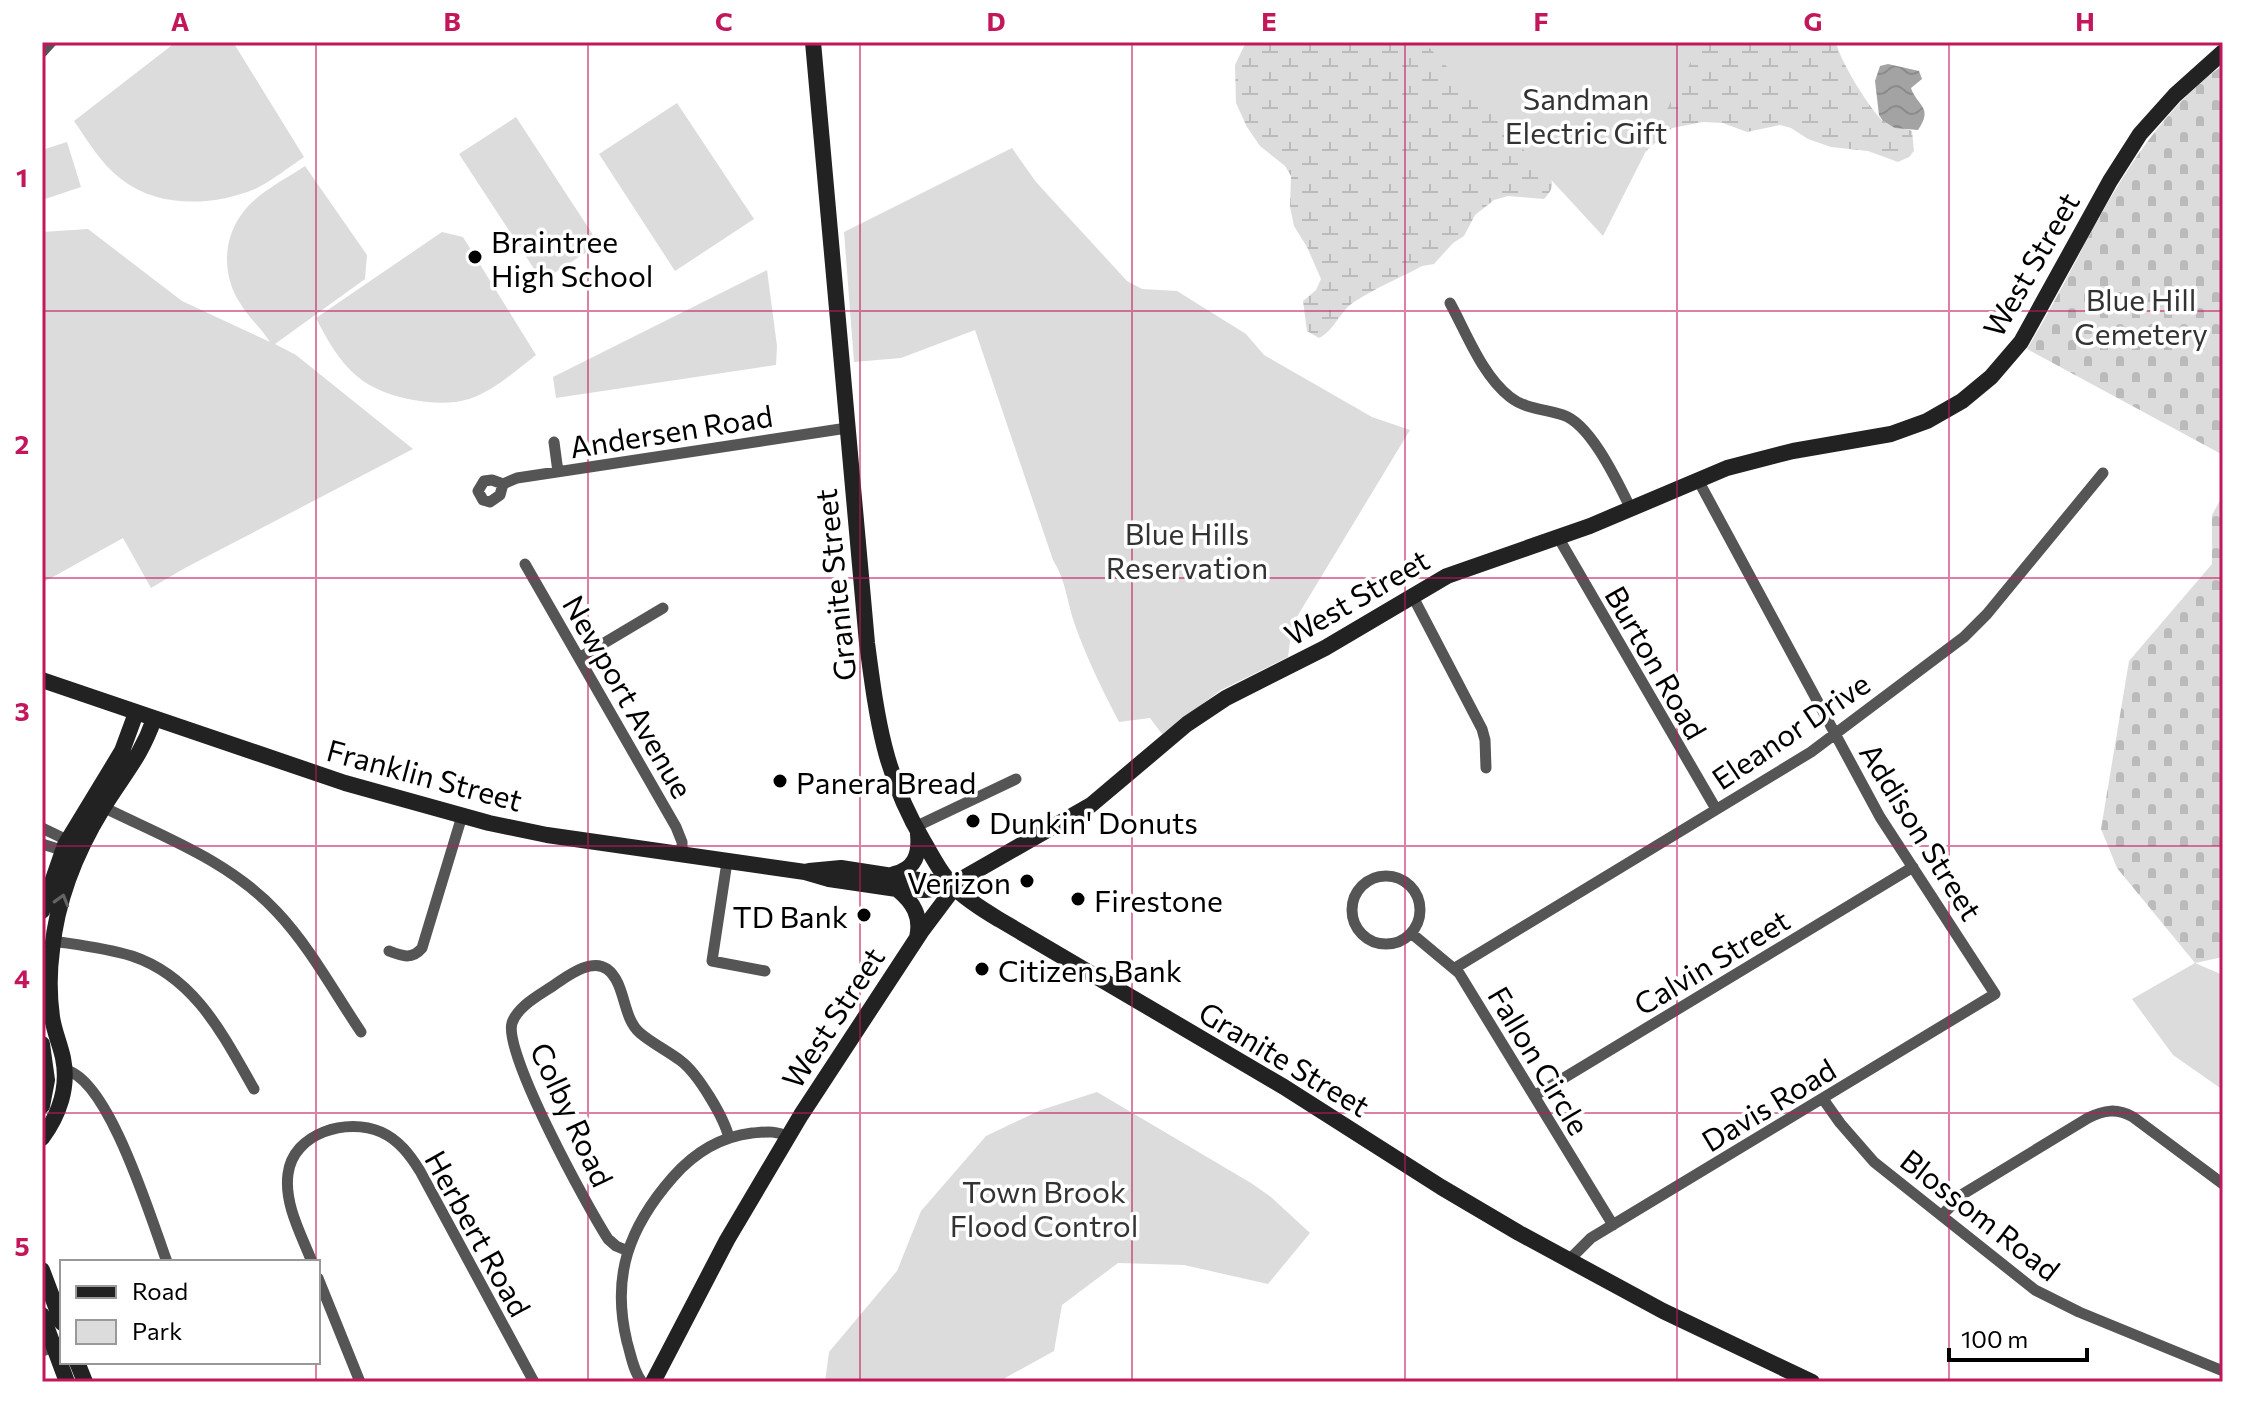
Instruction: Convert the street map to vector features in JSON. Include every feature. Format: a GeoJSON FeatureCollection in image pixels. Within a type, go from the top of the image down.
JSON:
{"type":"FeatureCollection","features":[{"type":"Feature","properties":{"kind":"main road","name":"Granite Street"},"geometry":{"type":"LineString","coordinates":[[813,42],[867,643],[878,724],[892,776],[917,830],[953,886],[1000,920],[1284,1087],[1441,1187],[1695,1327],[1811,1381]]}},
{"type":"Feature","properties":{"kind":"main road","name":"West Street"},"geometry":{"type":"LineString","coordinates":[[653,1382],[709,1273],[788,1137],[953,886],[972,871],[1081,812],[1122,782],[1187,724],[1226,698],[1325,648],[1412,595],[1470,566],[1558,537],[1698,480],[1769,456],[1900,432],[1943,412],[1977,389],[2003,365],[2026,333],[2134,143],[2166,104],[2223,52]]}},
{"type":"Feature","properties":{"kind":"main road","name":"Franklin Street"},"geometry":{"type":"LineString","coordinates":[[42,680],[345,783],[535,833],[805,872],[832,868],[894,882],[953,886]]}},
{"type":"Feature","properties":{"kind":"main road"},"geometry":{"type":"LineString","coordinates":[[42,911],[70,847],[97,804],[136,713]]}},
{"type":"Feature","properties":{"kind":"main road"},"geometry":{"type":"LineString","coordinates":[[97,804],[139,757],[154,719]]}},
{"type":"Feature","properties":{"kind":"main road"},"geometry":{"type":"LineString","coordinates":[[917,830],[918,852],[913,863],[894,882],[916,909],[919,926],[917,939]]}},
{"type":"Feature","properties":{"kind":"main road"},"geometry":{"type":"LineString","coordinates":[[49,1103],[64,1070],[47,1018],[49,948],[70,847]]}},
{"type":"Feature","properties":{"kind":"main road"},"geometry":{"type":"LineString","coordinates":[[42,1044],[54,1120],[42,1138]]}},
{"type":"Feature","properties":{"kind":"main road"},"geometry":{"type":"LineString","coordinates":[[42,1270],[60,1318]]}},
{"type":"Feature","properties":{"kind":"main road"},"geometry":{"type":"LineString","coordinates":[[42,1315],[67,1382]]}},
{"type":"Feature","properties":{"kind":"street"},"geometry":{"type":"LineString","coordinates":[[42,52],[51,42]]}},
{"type":"Feature","properties":{"kind":"street"},"geometry":{"type":"LineString","coordinates":[[1450,303],[1497,385],[1520,403],[1563,415],[1579,424],[1631,509]]}},
{"type":"Feature","properties":{"kind":"street","name":"Andersen Road"},"geometry":{"type":"LineString","coordinates":[[503,484],[517,478],[847,428]]}},
{"type":"Feature","properties":{"kind":"street"},"geometry":{"type":"LineString","coordinates":[[554,442],[558,472]]}},
{"type":"Feature","properties":{"kind":"street","name":"Eleanor Drive"},"geometry":{"type":"LineString","coordinates":[[1455,968],[1834,735],[1975,627],[2103,473]]}},
{"type":"Feature","properties":{"kind":"street","name":"Addison Street"},"geometry":{"type":"LineString","coordinates":[[1698,480],[1880,817],[1995,994]]}},
{"type":"Feature","properties":{"kind":"street","name":"Burton Road"},"geometry":{"type":"LineString","coordinates":[[1558,537],[1716,809]]}},
{"type":"Feature","properties":{"kind":"street","name":"Newport Avenue"},"geometry":{"type":"LineString","coordinates":[[525,564],[676,827],[682,842],[682,856]]}},
{"type":"Feature","properties":{"kind":"street"},"geometry":{"type":"LineString","coordinates":[[1412,595],[1482,729],[1486,768]]}},
{"type":"Feature","properties":{"kind":"street"},"geometry":{"type":"LineString","coordinates":[[579,658],[663,608]]}},
{"type":"Feature","properties":{"kind":"street"},"geometry":{"type":"LineString","coordinates":[[917,830],[1016,779]]}},
{"type":"Feature","properties":{"kind":"street"},"geometry":{"type":"LineString","coordinates":[[97,804],[216,863],[257,893],[290,927],[361,1032]]}},
{"type":"Feature","properties":{"kind":"street"},"geometry":{"type":"LineString","coordinates":[[389,951],[408,956],[422,948],[462,816]]}},
{"type":"Feature","properties":{"kind":"street"},"geometry":{"type":"LineString","coordinates":[[42,828],[70,847]]}},
{"type":"Feature","properties":{"kind":"street"},"geometry":{"type":"LineString","coordinates":[[42,844],[70,847]]}},
{"type":"Feature","properties":{"kind":"street"},"geometry":{"type":"LineString","coordinates":[[727,862],[712,961],[765,971]]}},
{"type":"Feature","properties":{"kind":"street","name":"Calvin Street"},"geometry":{"type":"LineString","coordinates":[[1534,1096],[1913,867]]}},
{"type":"Feature","properties":{"kind":"street"},"geometry":{"type":"LineString","coordinates":[[1387,876],[1409,885],[1420,906],[1418,920],[1411,933],[1400,941],[1386,944],[1365,937],[1356,926],[1352,912],[1354,898],[1362,887],[1373,879],[1387,876]]}},
{"type":"Feature","properties":{"kind":"street","name":"Fallon Circle"},"geometry":{"type":"LineString","coordinates":[[1411,933],[1455,968],[1613,1225]]}},
{"type":"Feature","properties":{"kind":"street"},"geometry":{"type":"LineString","coordinates":[[49,948],[120,953],[148,963],[169,976],[211,1015],[254,1089]]}},
{"type":"Feature","properties":{"kind":"street","name":"Colby Road"},"geometry":{"type":"LineString","coordinates":[[628,1251],[616,1246],[605,1235],[551,1136],[513,1044],[511,1026],[519,1012],[574,973],[592,966],[607,969],[613,976],[634,1027],[688,1068],[722,1120],[729,1138]]}},
{"type":"Feature","properties":{"kind":"street","name":"Davis Road"},"geometry":{"type":"LineString","coordinates":[[1569,1260],[1586,1242],[1613,1225],[1995,994]]}},
{"type":"Feature","properties":{"kind":"street"},"geometry":{"type":"LineString","coordinates":[[64,1070],[74,1071],[87,1081],[112,1122],[166,1260]]}},
{"type":"Feature","properties":{"kind":"street","name":"Blossom Road"},"geometry":{"type":"LineString","coordinates":[[1823,1099],[1874,1162],[2028,1284],[2050,1298],[2223,1371]]}},
{"type":"Feature","properties":{"kind":"street"},"geometry":{"type":"LineString","coordinates":[[1942,1215],[1963,1194],[2088,1118],[2111,1110],[2138,1120],[2223,1184]]}},
{"type":"Feature","properties":{"kind":"street","name":"Herbert Road"},"geometry":{"type":"LineString","coordinates":[[311,1260],[288,1199],[287,1176],[293,1155],[307,1140],[329,1131],[363,1128],[384,1133],[401,1146],[420,1171],[534,1382]]}},
{"type":"Feature","properties":{"kind":"street"},"geometry":{"type":"LineString","coordinates":[[642,1382],[635,1370],[621,1311],[622,1276],[628,1251],[647,1209],[683,1165],[705,1148],[729,1138],[769,1132],[788,1137]]}},
{"type":"Feature","properties":{"kind":"street"},"geometry":{"type":"LineString","coordinates":[[320,1283],[360,1382]]}},
{"type":"Feature","properties":{"kind":"green space"},"geometry":{"type":"Polygon","coordinates":[[[176,42],[233,42],[304,157],[257,188],[206,201],[188,202],[152,196],[114,173],[74,121],[176,42]]]}},
{"type":"Feature","properties":{"kind":"green space"},"geometry":{"type":"Polygon","coordinates":[[[1246,42],[1836,42],[1848,71],[1876,114],[1889,124],[1912,131],[1914,151],[1898,162],[1868,151],[1831,147],[1780,125],[1747,132],[1723,123],[1703,122],[1672,128],[1646,151],[1550,175],[1552,188],[1544,199],[1508,196],[1494,200],[1475,215],[1464,236],[1434,264],[1422,266],[1354,302],[1319,338],[1307,331],[1303,301],[1316,290],[1321,279],[1294,226],[1290,207],[1291,176],[1285,166],[1260,146],[1236,103],[1235,65],[1246,42]]]}},
{"type":"Feature","properties":{"kind":"green space","name":"Sandman Electric Gift"},"geometry":{"type":"Polygon","coordinates":[[[1424,42],[1701,42],[1603,236],[1424,42]]]}},
{"type":"Feature","properties":{"kind":"green space","name":"Blue Hill Cemetery"},"geometry":{"type":"Polygon","coordinates":[[[2223,65],[2223,455],[2027,349],[2135,160],[2160,125],[2189,93],[2223,65]]]}},
{"type":"Feature","properties":{"kind":"green space"},"geometry":{"type":"Polygon","coordinates":[[[677,103],[754,219],[675,271],[599,154],[677,103]]]}},
{"type":"Feature","properties":{"kind":"green space"},"geometry":{"type":"Polygon","coordinates":[[[516,117],[599,244],[542,281],[459,154],[516,117]]]}},
{"type":"Feature","properties":{"kind":"green space"},"geometry":{"type":"Polygon","coordinates":[[[67,142],[81,187],[42,200],[42,150],[67,142]]]}},
{"type":"Feature","properties":{"kind":"green space","name":"Blue Hills Reservation"},"geometry":{"type":"Polygon","coordinates":[[[1012,148],[1036,182],[1127,281],[1142,289],[1177,291],[1246,334],[1264,355],[1372,417],[1410,430],[1292,625],[1288,657],[1221,690],[1162,734],[1150,718],[1119,722],[1096,675],[1075,625],[1064,584],[1053,560],[975,330],[901,358],[854,362],[844,232],[1012,148]]]}},
{"type":"Feature","properties":{"kind":"green space"},"geometry":{"type":"Polygon","coordinates":[[[305,166],[367,255],[365,279],[275,344],[296,355],[413,449],[151,588],[123,538],[42,583],[42,232],[88,229],[182,301],[270,342],[234,293],[227,259],[230,236],[241,215],[254,200],[305,166]]]}},
{"type":"Feature","properties":{"kind":"green space"},"geometry":{"type":"Polygon","coordinates":[[[442,232],[463,237],[536,355],[487,391],[461,401],[439,403],[390,394],[363,380],[342,361],[316,318],[442,232]]]}},
{"type":"Feature","properties":{"kind":"green space"},"geometry":{"type":"Polygon","coordinates":[[[767,270],[777,346],[776,365],[556,398],[553,377],[767,270]]]}},
{"type":"Feature","properties":{"kind":"green space"},"geometry":{"type":"Polygon","coordinates":[[[2223,495],[2223,957],[2195,963],[2117,868],[2101,829],[2129,661],[2212,564],[2212,515],[2223,495]]]}},
{"type":"Feature","properties":{"kind":"green space"},"geometry":{"type":"Polygon","coordinates":[[[2195,963],[2223,975],[2223,1090],[2173,1055],[2132,999],[2195,963]]]}},
{"type":"Feature","properties":{"kind":"green space","name":"Town Brook Flood Control"},"geometry":{"type":"Polygon","coordinates":[[[1097,1092],[1251,1183],[1310,1233],[1268,1284],[1184,1265],[1118,1263],[1062,1305],[1054,1351],[1003,1382],[825,1382],[829,1352],[897,1271],[921,1211],[986,1136],[1041,1110],[1097,1092]]]}},
{"type":"Feature","properties":{"kind":"water"},"geometry":{"type":"Polygon","coordinates":[[[1888,64],[1919,71],[1922,79],[1911,88],[1924,111],[1918,130],[1895,128],[1879,115],[1875,81],[1880,66],[1888,64]]]}},
{"type":"Feature","properties":{"kind":"place","name":"Braintree High School"},"geometry":{"type":"Point","coordinates":[475,257]}},
{"type":"Feature","properties":{"kind":"place","name":"Panera Bread"},"geometry":{"type":"Point","coordinates":[780,781]}},
{"type":"Feature","properties":{"kind":"place","name":"Dunkin' Donuts"},"geometry":{"type":"Point","coordinates":[973,821]}},
{"type":"Feature","properties":{"kind":"place","name":"Verizon"},"geometry":{"type":"Point","coordinates":[1027,881]}},
{"type":"Feature","properties":{"kind":"place","name":"Firestone"},"geometry":{"type":"Point","coordinates":[1078,899]}},
{"type":"Feature","properties":{"kind":"place","name":"TD Bank"},"geometry":{"type":"Point","coordinates":[864,915]}},
{"type":"Feature","properties":{"kind":"place","name":"Citizens Bank"},"geometry":{"type":"Point","coordinates":[982,969]}}]}
